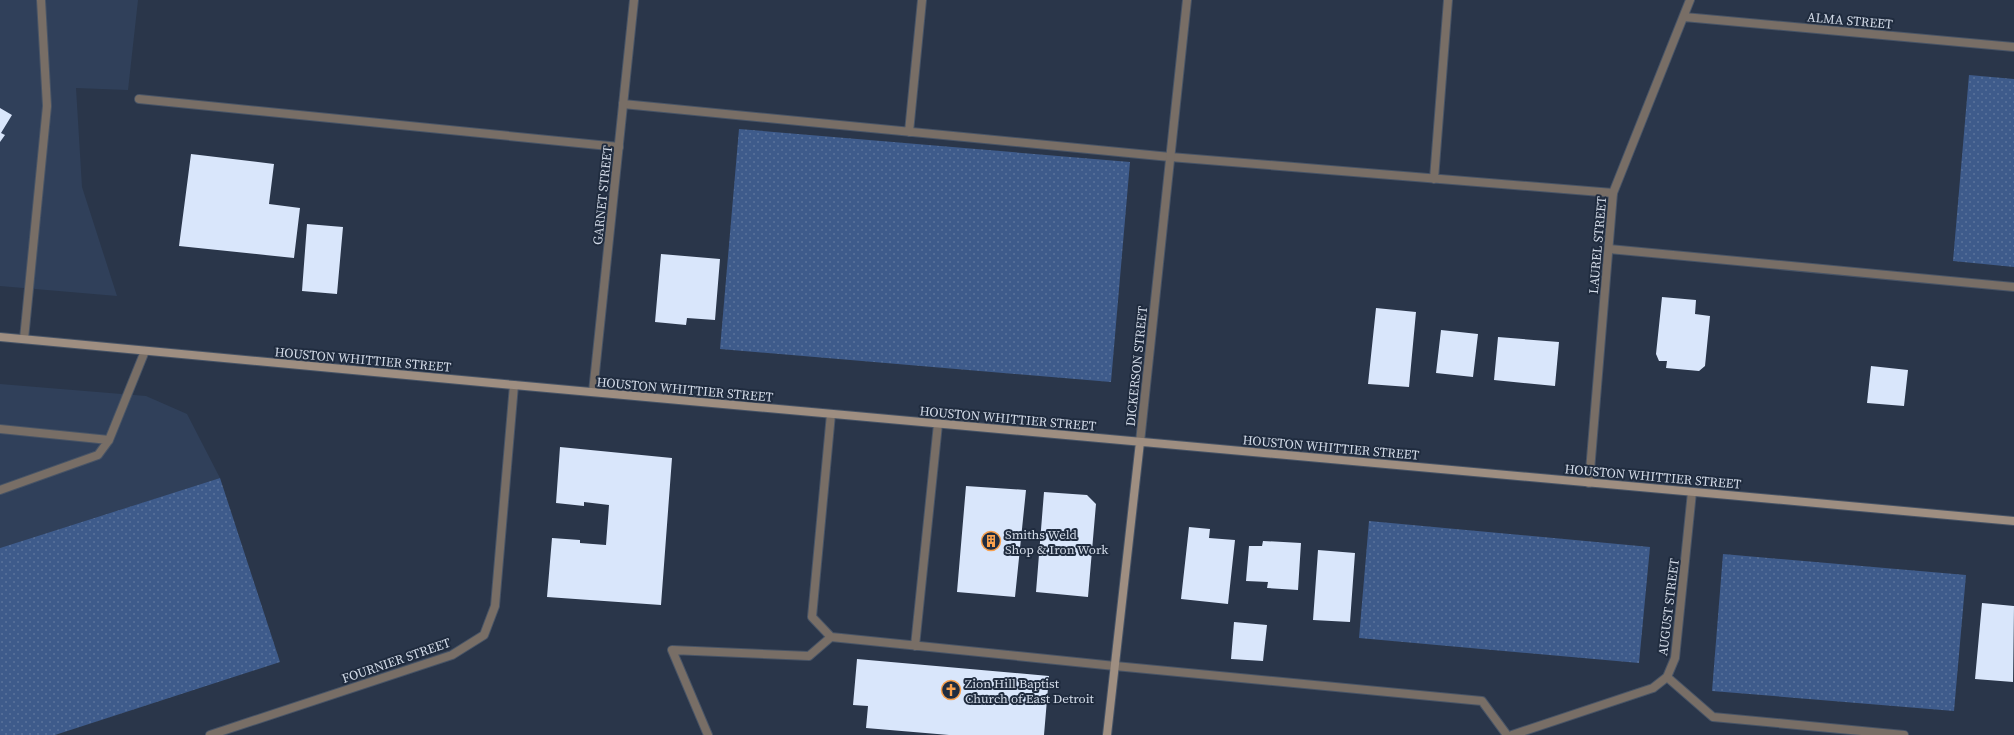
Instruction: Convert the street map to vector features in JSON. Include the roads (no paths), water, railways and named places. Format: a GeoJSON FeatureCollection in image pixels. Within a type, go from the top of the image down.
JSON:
{"type":"FeatureCollection","features":[{"type":"Feature","properties":{"kind":"street"},"geometry":{"type":"LineString","coordinates":[[24,339],[48,106],[41,0]]}},
{"type":"Feature","properties":{"kind":"street","name":"GARNET STREET"},"geometry":{"type":"LineString","coordinates":[[593,392],[634,0]]}},
{"type":"Feature","properties":{"kind":"street"},"geometry":{"type":"LineString","coordinates":[[910,132],[922,0]]}},
{"type":"Feature","properties":{"kind":"street","name":"DICKERSON STREET"},"geometry":{"type":"LineString","coordinates":[[1106,735],[1140,442],[1186,0]]}},
{"type":"Feature","properties":{"kind":"street"},"geometry":{"type":"LineString","coordinates":[[1434,179],[1448,0]]}},
{"type":"Feature","properties":{"kind":"street","name":"LAUREL STREET"},"geometry":{"type":"LineString","coordinates":[[1589,482],[1613,193],[1690,0]]}},
{"type":"Feature","properties":{"kind":"street","name":"ALMA STREET"},"geometry":{"type":"LineString","coordinates":[[1684,17],[2014,47]]}},
{"type":"Feature","properties":{"kind":"street"},"geometry":{"type":"LineString","coordinates":[[139,99],[619,147]]}},
{"type":"Feature","properties":{"kind":"street"},"geometry":{"type":"LineString","coordinates":[[623,104],[1170,157],[1613,193]]}},
{"type":"Feature","properties":{"kind":"street"},"geometry":{"type":"LineString","coordinates":[[1608,249],[2014,287]]}},
{"type":"Feature","properties":{"kind":"street","name":"HOUSTON WHITTIER STREET"},"geometry":{"type":"LineString","coordinates":[[0,337],[938,424],[2014,521]]}},
{"type":"Feature","properties":{"kind":"street"},"geometry":{"type":"LineString","coordinates":[[0,490],[98,455],[109,440],[145,351]]}},
{"type":"Feature","properties":{"kind":"street","name":"FOURNIER STREET"},"geometry":{"type":"LineString","coordinates":[[210,735],[452,655],[484,635],[495,606],[514,385]]}},
{"type":"Feature","properties":{"kind":"street"},"geometry":{"type":"LineString","coordinates":[[831,414],[812,617],[831,637],[1115,666],[1482,700],[1507,735]]}},
{"type":"Feature","properties":{"kind":"street"},"geometry":{"type":"LineString","coordinates":[[915,646],[938,424]]}},
{"type":"Feature","properties":{"kind":"street"},"geometry":{"type":"LineString","coordinates":[[0,429],[109,440]]}},
{"type":"Feature","properties":{"kind":"street","name":"AUGUST STREET"},"geometry":{"type":"LineString","coordinates":[[1667,677],[1675,658],[1692,492]]}},
{"type":"Feature","properties":{"kind":"street"},"geometry":{"type":"LineString","coordinates":[[708,735],[672,650],[809,656],[831,637]]}},
{"type":"Feature","properties":{"kind":"street"},"geometry":{"type":"LineString","coordinates":[[1512,735],[1653,688],[1667,677],[1713,717],[1904,735]]}},
{"type":"Feature","properties":{"kind":"place","name":"Smiths Weld Shop & Iron Work"},"geometry":{"type":"Point","coordinates":[991,541]}},
{"type":"Feature","properties":{"kind":"place","name":"Zion Hill Baptist Church of East Detroit"},"geometry":{"type":"Point","coordinates":[951,690]}}]}
